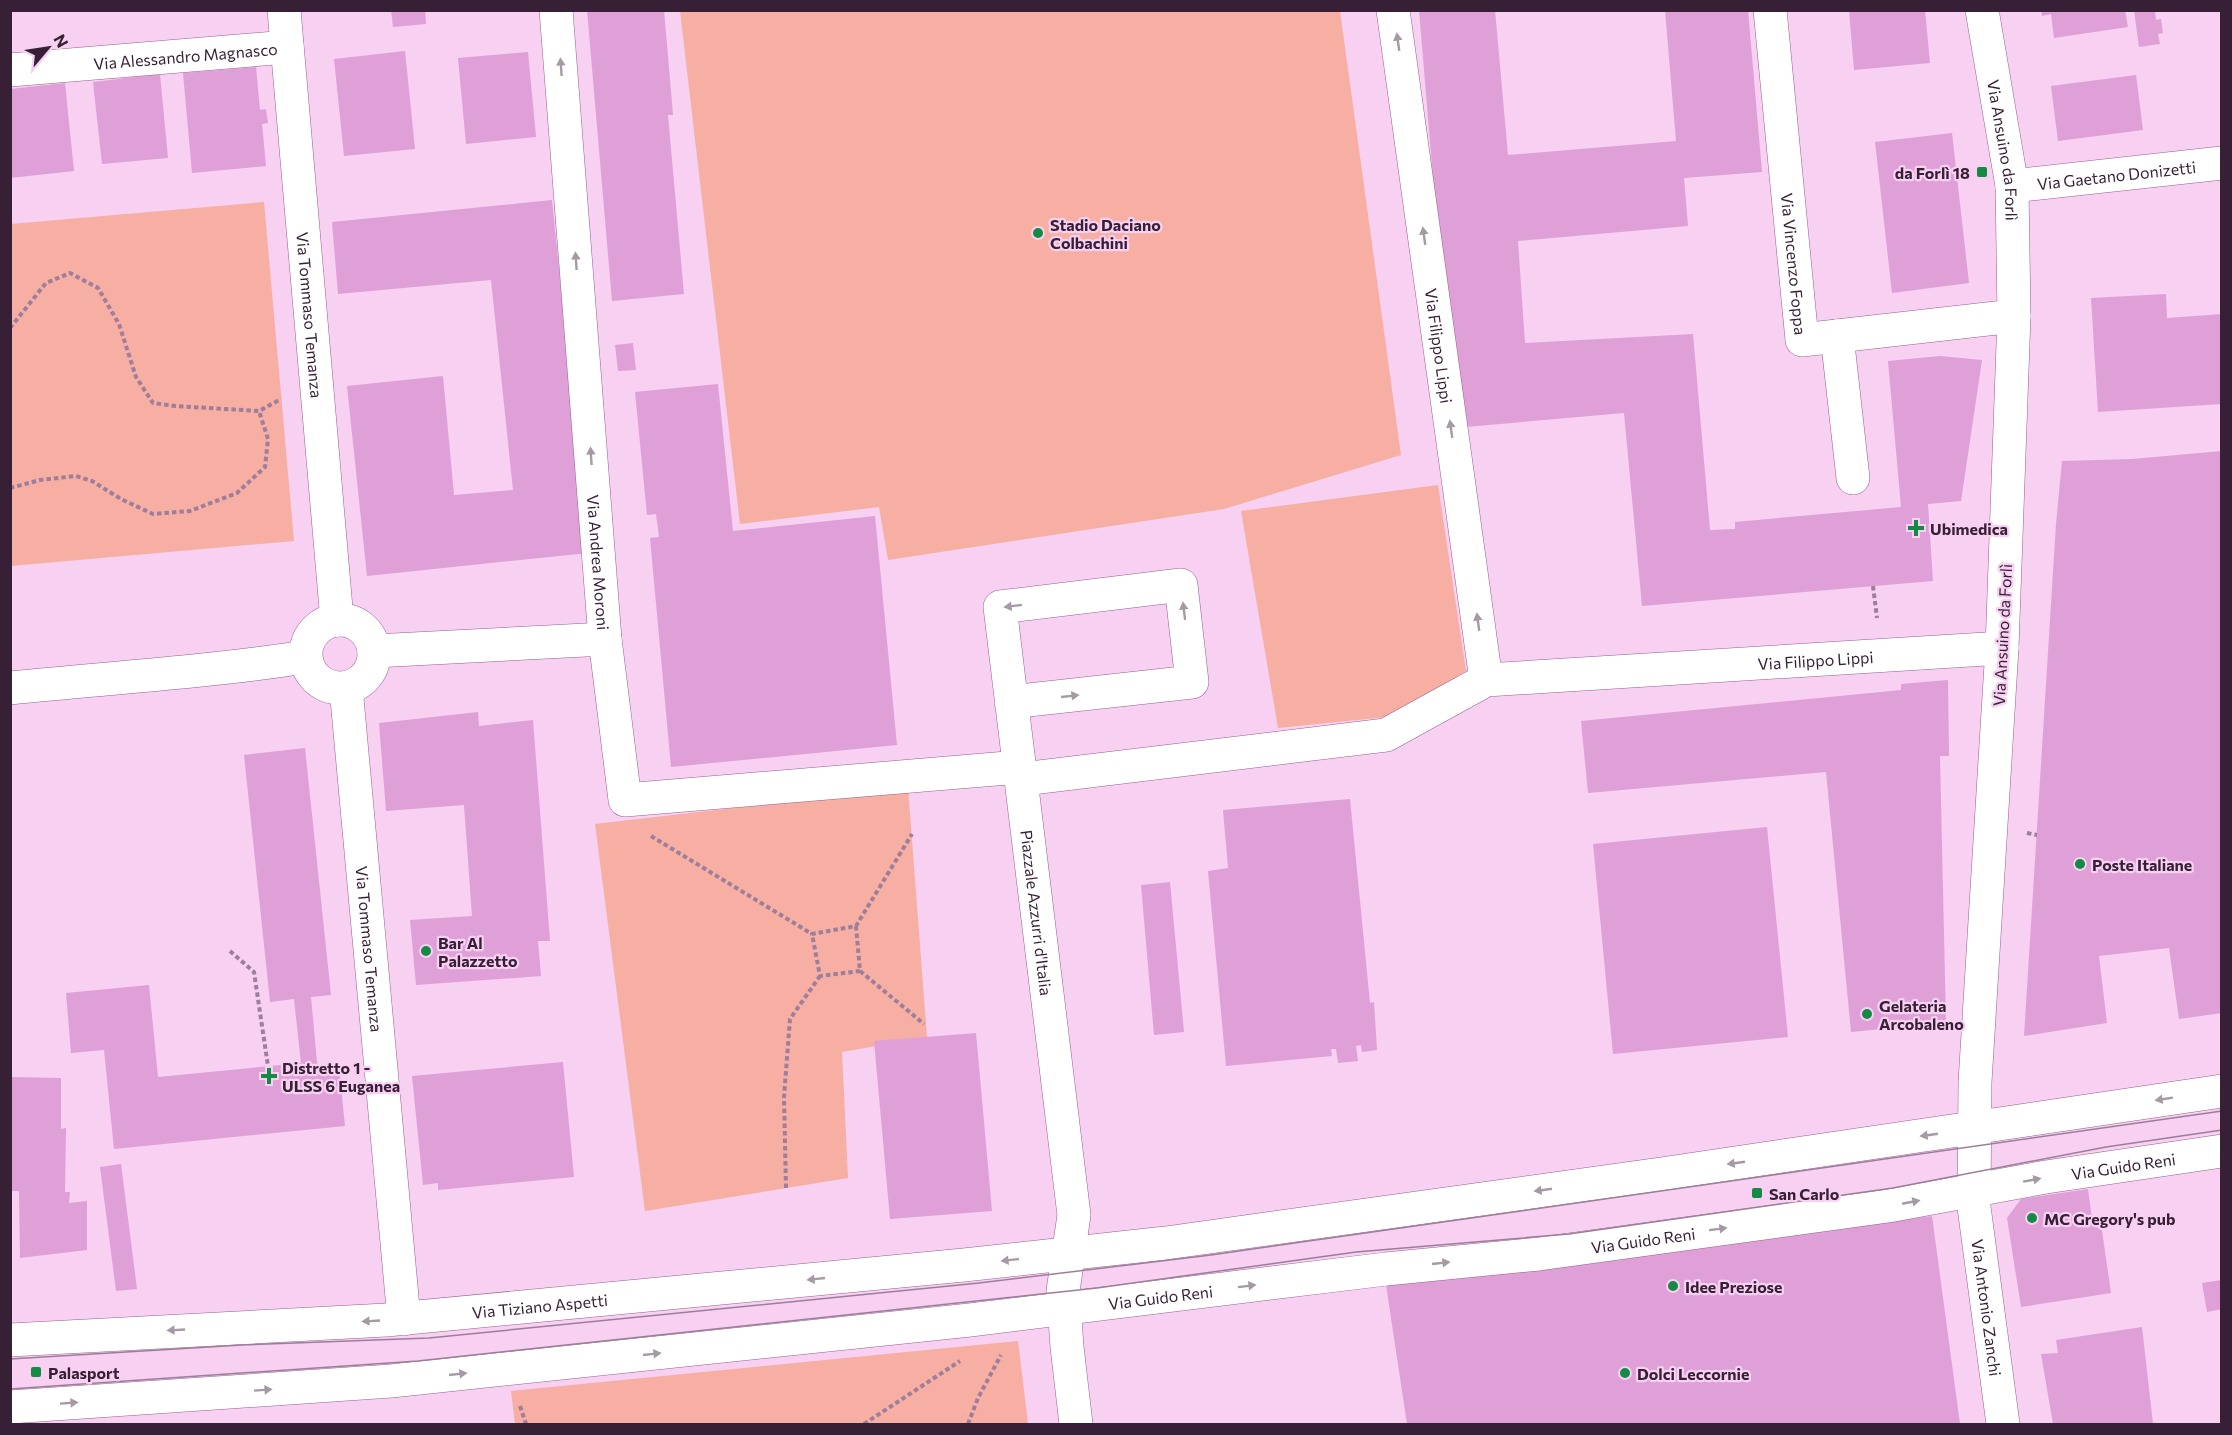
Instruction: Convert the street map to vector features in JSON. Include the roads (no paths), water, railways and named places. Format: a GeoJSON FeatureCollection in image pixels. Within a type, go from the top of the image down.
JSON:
{"type":"FeatureCollection","features":[{"type":"Feature","properties":{"kind":"street","name":"Via Tommaso Temanza"},"geometry":{"type":"LineString","coordinates":[[284,10],[337,620]]}},
{"type":"Feature","properties":{"kind":"street","name":"Via Andrea Moroni"},"geometry":{"type":"LineString","coordinates":[[556,10],[605,639],[625,800],[939,775],[1022,773]]}},
{"type":"Feature","properties":{"kind":"street","name":"Via Filippo Lippi"},"geometry":{"type":"LineString","coordinates":[[1393,10],[1486,680]]}},
{"type":"Feature","properties":{"kind":"street","name":"Via Vincenzo Foppa"},"geometry":{"type":"LineString","coordinates":[[1770,10],[1802,340],[2014,316]]}},
{"type":"Feature","properties":{"kind":"street","name":"Via Ansuino da Forlì"},"geometry":{"type":"LineString","coordinates":[[1974,1190],[1975,1083],[2002,648],[2014,316],[2012,186],[1982,10]]}},
{"type":"Feature","properties":{"kind":"street","name":"Via Alessandro Magnasco"},"geometry":{"type":"LineString","coordinates":[[10,70],[287,47]]}},
{"type":"Feature","properties":{"kind":"street","name":"Via Gaetano Donizetti"},"geometry":{"type":"LineString","coordinates":[[2012,186],[2222,163]]}},
{"type":"Feature","properties":{"kind":"street"},"geometry":{"type":"LineString","coordinates":[[1837,336],[1853,478]]}},
{"type":"Feature","properties":{"kind":"street","name":"Piazzale Azzurri d'Italia"},"geometry":{"type":"LineString","coordinates":[[1011,702],[1192,682],[1181,585],[1000,607],[1011,702],[1022,773],[1074,1215],[1065,1282],[1076,1425]]}},
{"type":"Feature","properties":{"kind":"street"},"geometry":{"type":"LineString","coordinates":[[337,620],[348,620],[358,624],[372,641],[374,651],[370,671],[356,685],[346,688],[324,685],[308,668],[305,657],[310,636],[317,627],[337,620]]}},
{"type":"Feature","properties":{"kind":"street"},"geometry":{"type":"LineString","coordinates":[[374,651],[605,639]]}},
{"type":"Feature","properties":{"kind":"street","name":"Via Filippo Lippi"},"geometry":{"type":"LineString","coordinates":[[1022,773],[1386,735],[1486,680],[2002,648]]}},
{"type":"Feature","properties":{"kind":"street"},"geometry":{"type":"LineString","coordinates":[[10,688],[111,677],[223,669],[305,657]]}},
{"type":"Feature","properties":{"kind":"street","name":"Via Tommaso Temanza"},"geometry":{"type":"LineString","coordinates":[[346,688],[404,1319]]}},
{"type":"Feature","properties":{"kind":"street"},"geometry":{"type":"LineString","coordinates":[[10,1407],[167,1411],[392,1381],[1065,1282],[1211,1237],[2222,1091]]}},
{"type":"Feature","properties":{"kind":"street","name":"Via Guido Reni"},"geometry":{"type":"LineString","coordinates":[[1065,1282],[1386,1269],[1539,1254],[1888,1206],[2222,1150]]}},
{"type":"Feature","properties":{"kind":"street","name":"Via Antonio Zanchi"},"geometry":{"type":"LineString","coordinates":[[1974,1190],[1974,1207],[2003,1425]]}},
{"type":"Feature","properties":{"kind":"street","name":"Via Tiziano Aspetti"},"geometry":{"type":"LineString","coordinates":[[10,1340],[1065,1282]]}},
{"type":"Feature","properties":{"kind":"tram line"},"geometry":{"type":"LineString","coordinates":[[10,1359],[242,1345],[429,1338],[979,1283],[1211,1255],[2222,1111]]}},
{"type":"Feature","properties":{"kind":"tram line"},"geometry":{"type":"LineString","coordinates":[[10,1389],[418,1361],[1097,1288],[1356,1252],[1569,1234],[1893,1188],[2106,1147],[2222,1130]]}},
{"type":"Feature","properties":{"kind":"place","name":"da Forlì 18"},"geometry":{"type":"Point","coordinates":[1982,172]}},
{"type":"Feature","properties":{"kind":"place","name":"Stadio Daciano Colbachini"},"geometry":{"type":"Point","coordinates":[1038,233]}},
{"type":"Feature","properties":{"kind":"place","name":"Ubimedica"},"geometry":{"type":"Point","coordinates":[1916,528]}},
{"type":"Feature","properties":{"kind":"place","name":"Poste Italiane"},"geometry":{"type":"Point","coordinates":[2080,864]}},
{"type":"Feature","properties":{"kind":"place","name":"Bar Al Palazzetto"},"geometry":{"type":"Point","coordinates":[426,951]}},
{"type":"Feature","properties":{"kind":"place","name":"Gelateria Arcobaleno"},"geometry":{"type":"Point","coordinates":[1867,1014]}},
{"type":"Feature","properties":{"kind":"place","name":"Distretto 1 - ULSS 6 Euganea"},"geometry":{"type":"Point","coordinates":[269,1076]}},
{"type":"Feature","properties":{"kind":"place","name":"San Carlo"},"geometry":{"type":"Point","coordinates":[1757,1193]}},
{"type":"Feature","properties":{"kind":"place","name":"MC Gregory's pub"},"geometry":{"type":"Point","coordinates":[2032,1218]}},
{"type":"Feature","properties":{"kind":"place","name":"Idee Preziose"},"geometry":{"type":"Point","coordinates":[1673,1286]}},
{"type":"Feature","properties":{"kind":"place","name":"Palasport"},"geometry":{"type":"Point","coordinates":[36,1372]}},
{"type":"Feature","properties":{"kind":"place","name":"Dolci Leccornie"},"geometry":{"type":"Point","coordinates":[1625,1373]}}]}
